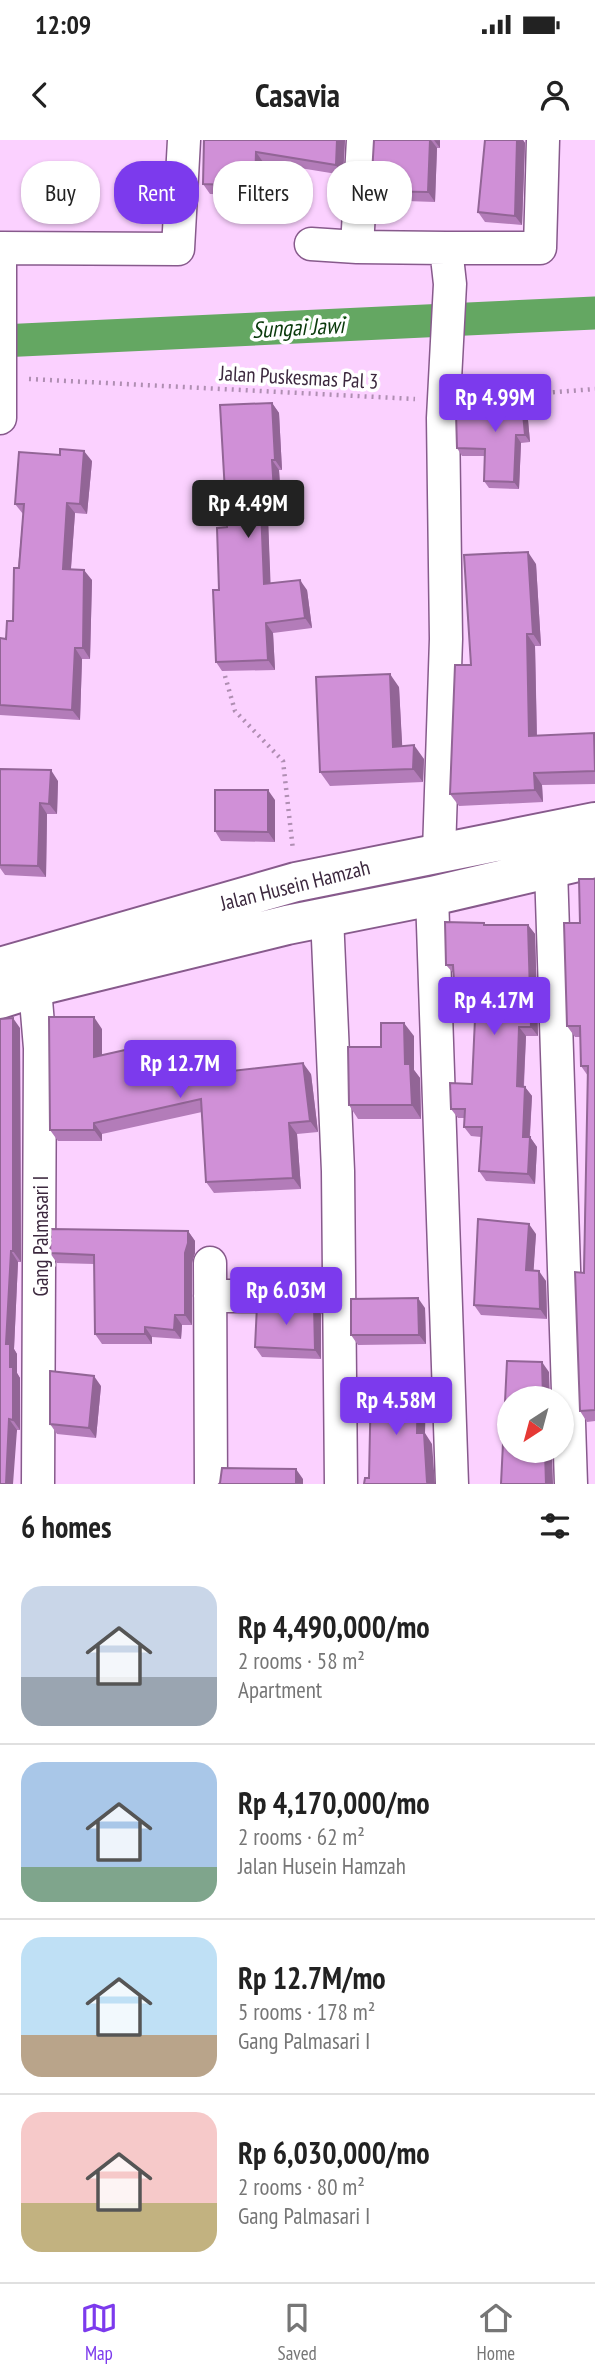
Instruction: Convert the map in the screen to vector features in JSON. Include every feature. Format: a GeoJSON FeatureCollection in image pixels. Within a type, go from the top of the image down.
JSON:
{"type":"FeatureCollection","features":[{"type":"Feature","properties":{"kind":"street"},"geometry":{"type":"LineString","coordinates":[[0,248],[178,249],[184,140]]}},
{"type":"Feature","properties":{"kind":"street"},"geometry":{"type":"LineString","coordinates":[[357,247],[363,140]]}},
{"type":"Feature","properties":{"kind":"street"},"geometry":{"type":"LineString","coordinates":[[311,244],[357,247],[540,248],[543,140]]}},
{"type":"Feature","properties":{"kind":"street"},"geometry":{"type":"LineString","coordinates":[[439,852],[446,639],[443,418],[450,284],[446,248]]}},
{"type":"Feature","properties":{"kind":"street"},"geometry":{"type":"LineString","coordinates":[[0,418],[1,279]]}},
{"type":"Feature","properties":{"kind":"street","name":"Jalan Husein Hamzah"},"geometry":{"type":"LineString","coordinates":[[0,967],[287,885],[595,822]]}},
{"type":"Feature","properties":{"kind":"street","name":"Jalan Husein Hamzah"},"geometry":{"type":"LineString","coordinates":[[17,993],[287,925],[432,896],[595,858]]}},
{"type":"Feature","properties":{"kind":"street"},"geometry":{"type":"LineString","coordinates":[[551,869],[571,1484]]}},
{"type":"Feature","properties":{"kind":"street"},"geometry":{"type":"LineString","coordinates":[[287,885],[287,925]]}},
{"type":"Feature","properties":{"kind":"street"},"geometry":{"type":"LineString","coordinates":[[432,896],[452,1484]]}},
{"type":"Feature","properties":{"kind":"street"},"geometry":{"type":"LineString","coordinates":[[327,916],[338,1171],[341,1484]]}},
{"type":"Feature","properties":{"kind":"street","name":"Gang Palmasari I"},"geometry":{"type":"LineString","coordinates":[[17,993],[40,1048],[38,1484]]}},
{"type":"Feature","properties":{"kind":"street"},"geometry":{"type":"LineString","coordinates":[[210,1263],[211,1484]]}},
{"type":"Feature","properties":{"kind":"street"},"geometry":{"type":"LineString","coordinates":[[210,1296],[339,1296]]}},
{"type":"Feature","properties":{"kind":"path","name":"Jalan Puskesmas Pal 3"},"geometry":{"type":"LineString","coordinates":[[1,368],[445,401],[499,396]]}},
{"type":"Feature","properties":{"kind":"path"},"geometry":{"type":"LineString","coordinates":[[512,395],[595,388]]}},
{"type":"Feature","properties":{"kind":"path"},"geometry":{"type":"LineString","coordinates":[[225,676],[235,711],[283,761],[287,885]]}},
{"type":"Feature","properties":{"kind":"building"},"geometry":{"type":"Polygon","coordinates":[[[204,140],[337,140],[336,161],[327,161],[327,164],[256,152],[256,161],[213,161],[213,184],[203,184],[204,140]]]}},
{"type":"Feature","properties":{"kind":"building"},"geometry":{"type":"Polygon","coordinates":[[[374,140],[430,140],[428,192],[412,192],[412,161],[373,161],[374,140]]]}},
{"type":"Feature","properties":{"kind":"building"},"geometry":{"type":"Polygon","coordinates":[[[485,140],[517,140],[515,216],[478,212],[485,140]]]}},
{"type":"Feature","properties":{"kind":"building"},"geometry":{"type":"Polygon","coordinates":[[[521,391],[525,435],[516,435],[514,482],[484,481],[485,449],[457,448],[456,413],[489,415],[487,394],[521,391]]]}},
{"type":"Feature","properties":{"kind":"building"},"geometry":{"type":"Polygon","coordinates":[[[272,403],[275,507],[261,508],[264,584],[300,580],[305,618],[266,623],[268,660],[216,662],[213,590],[219,590],[217,528],[227,527],[220,405],[272,403]]]}},
{"type":"Feature","properties":{"kind":"building"},"geometry":{"type":"Polygon","coordinates":[[[60,449],[84,451],[80,504],[67,503],[63,569],[84,570],[83,648],[75,648],[72,710],[0,705],[0,638],[6,639],[7,621],[13,621],[14,568],[19,568],[24,504],[15,504],[19,452],[60,455],[60,449]]]}},
{"type":"Feature","properties":{"kind":"building"},"geometry":{"type":"Polygon","coordinates":[[[528,552],[533,634],[527,634],[529,736],[594,733],[595,771],[534,773],[535,790],[450,794],[455,665],[471,665],[464,555],[528,552]]]}},
{"type":"Feature","properties":{"kind":"building"},"geometry":{"type":"Polygon","coordinates":[[[390,674],[393,747],[414,745],[413,769],[320,772],[316,677],[390,674]]]}},
{"type":"Feature","properties":{"kind":"building"},"geometry":{"type":"Polygon","coordinates":[[[0,769],[51,770],[49,804],[40,803],[38,866],[0,865],[0,769]]]}},
{"type":"Feature","properties":{"kind":"building"},"geometry":{"type":"Polygon","coordinates":[[[215,790],[268,790],[268,832],[215,831],[215,790]]]}},
{"type":"Feature","properties":{"kind":"building"},"geometry":{"type":"Polygon","coordinates":[[[579,879],[595,879],[595,1410],[580,1411],[575,1272],[584,1273],[588,1066],[581,1066],[580,1026],[567,1026],[564,923],[580,923],[579,879]]]}},
{"type":"Feature","properties":{"kind":"building"},"geometry":{"type":"Polygon","coordinates":[[[445,922],[528,925],[531,1027],[519,1027],[517,1086],[525,1087],[523,1137],[530,1137],[528,1174],[479,1171],[482,1127],[464,1127],[465,1109],[451,1109],[450,1083],[472,1084],[476,997],[455,998],[453,965],[446,965],[445,922]]]}},
{"type":"Feature","properties":{"kind":"building"},"geometry":{"type":"Polygon","coordinates":[[[49,1017],[94,1017],[94,1057],[156,1043],[162,1069],[232,1065],[232,1071],[303,1063],[310,1121],[289,1123],[293,1178],[206,1182],[201,1099],[94,1123],[94,1130],[50,1130],[49,1017]]]}},
{"type":"Feature","properties":{"kind":"building"},"geometry":{"type":"Polygon","coordinates":[[[13,1018],[13,1251],[6,1344],[10,1344],[10,1367],[13,1367],[13,1420],[9,1419],[6,1484],[0,1484],[0,1019],[13,1018]]]}},
{"type":"Feature","properties":{"kind":"building"},"geometry":{"type":"Polygon","coordinates":[[[381,1023],[404,1023],[405,1064],[410,1064],[412,1105],[349,1105],[348,1047],[381,1047],[381,1023]]]}},
{"type":"Feature","properties":{"kind":"building"},"geometry":{"type":"Polygon","coordinates":[[[478,1219],[529,1224],[526,1270],[539,1271],[540,1309],[474,1305],[478,1219]]]}},
{"type":"Feature","properties":{"kind":"building"},"geometry":{"type":"Polygon","coordinates":[[[51,1229],[188,1231],[185,1253],[185,1315],[175,1315],[174,1330],[145,1327],[145,1334],[95,1334],[94,1255],[50,1253],[51,1229]]]}},
{"type":"Feature","properties":{"kind":"building"},"geometry":{"type":"Polygon","coordinates":[[[418,1298],[419,1335],[351,1335],[351,1299],[418,1298]]]}},
{"type":"Feature","properties":{"kind":"building"},"geometry":{"type":"Polygon","coordinates":[[[257,1305],[314,1305],[315,1350],[255,1347],[257,1305]]]}},
{"type":"Feature","properties":{"kind":"building"},"geometry":{"type":"Polygon","coordinates":[[[507,1361],[542,1362],[543,1386],[506,1386],[507,1361]]]}},
{"type":"Feature","properties":{"kind":"building"},"geometry":{"type":"Polygon","coordinates":[[[50,1371],[94,1376],[89,1428],[50,1424],[50,1371]]]}},
{"type":"Feature","properties":{"kind":"building"},"geometry":{"type":"Polygon","coordinates":[[[371,1383],[418,1385],[417,1433],[424,1433],[427,1482],[430,1484],[364,1484],[365,1478],[369,1478],[371,1383]]]}},
{"type":"Feature","properties":{"kind":"building"},"geometry":{"type":"Polygon","coordinates":[[[502,1463],[545,1463],[546,1484],[501,1484],[502,1463]]]}},
{"type":"Feature","properties":{"kind":"building"},"geometry":{"type":"Polygon","coordinates":[[[222,1468],[296,1469],[296,1484],[219,1484],[222,1468]]]}},
{"type":"Feature","properties":{"kind":"waterway","name":"Sungai Jawi"},"geometry":{"type":"LineString","coordinates":[[0,341],[595,313]]}}]}
